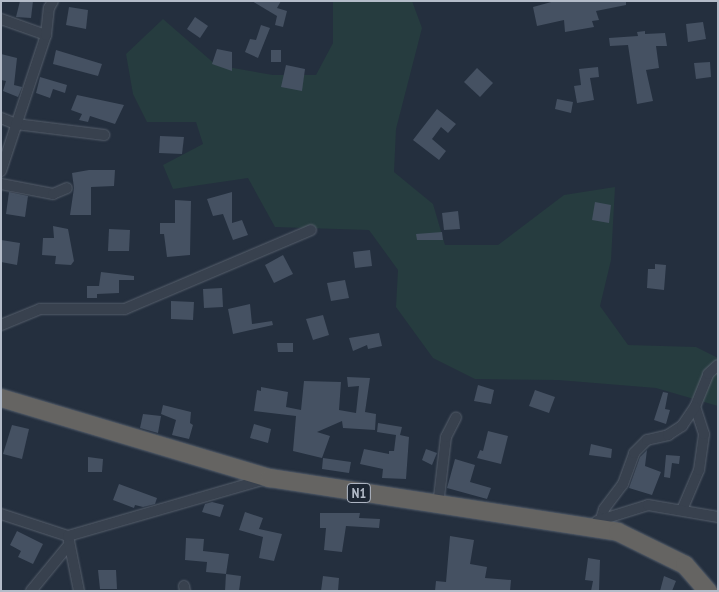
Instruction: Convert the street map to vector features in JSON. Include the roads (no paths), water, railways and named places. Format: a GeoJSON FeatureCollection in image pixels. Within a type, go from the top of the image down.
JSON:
{"type":"FeatureCollection","features":[{"type":"Feature","properties":{"kind":"highway","name":"N1"},"geometry":{"type":"LineString","coordinates":[[1,398],[270,478],[438,506],[594,522],[658,550],[685,565],[708,591]]}},
{"type":"Feature","properties":{"kind":"street"},"geometry":{"type":"LineString","coordinates":[[1,171],[46,35],[53,1]]}},
{"type":"Feature","properties":{"kind":"street"},"geometry":{"type":"LineString","coordinates":[[1,19],[46,35]]}},
{"type":"Feature","properties":{"kind":"street"},"geometry":{"type":"LineString","coordinates":[[1,118],[16,124],[104,135]]}},
{"type":"Feature","properties":{"kind":"street"},"geometry":{"type":"LineString","coordinates":[[1,184],[53,194],[67,188]]}},
{"type":"Feature","properties":{"kind":"street"},"geometry":{"type":"LineString","coordinates":[[1,325],[40,309],[125,309],[311,230]]}},
{"type":"Feature","properties":{"kind":"street"},"geometry":{"type":"LineString","coordinates":[[594,522],[623,484],[634,453],[647,440],[668,435],[682,426],[695,407],[708,374],[718,365]]}},
{"type":"Feature","properties":{"kind":"street"},"geometry":{"type":"LineString","coordinates":[[682,510],[698,470],[704,434],[695,407]]}},
{"type":"Feature","properties":{"kind":"street"},"geometry":{"type":"LineString","coordinates":[[438,506],[446,437],[456,417]]}},
{"type":"Feature","properties":{"kind":"street"},"geometry":{"type":"LineString","coordinates":[[31,591],[68,541],[270,478]]}},
{"type":"Feature","properties":{"kind":"street"},"geometry":{"type":"LineString","coordinates":[[594,522],[648,505],[718,517]]}},
{"type":"Feature","properties":{"kind":"street"},"geometry":{"type":"LineString","coordinates":[[1,514],[68,541]]}},
{"type":"Feature","properties":{"kind":"street"},"geometry":{"type":"LineString","coordinates":[[68,541],[78,591]]}}]}
